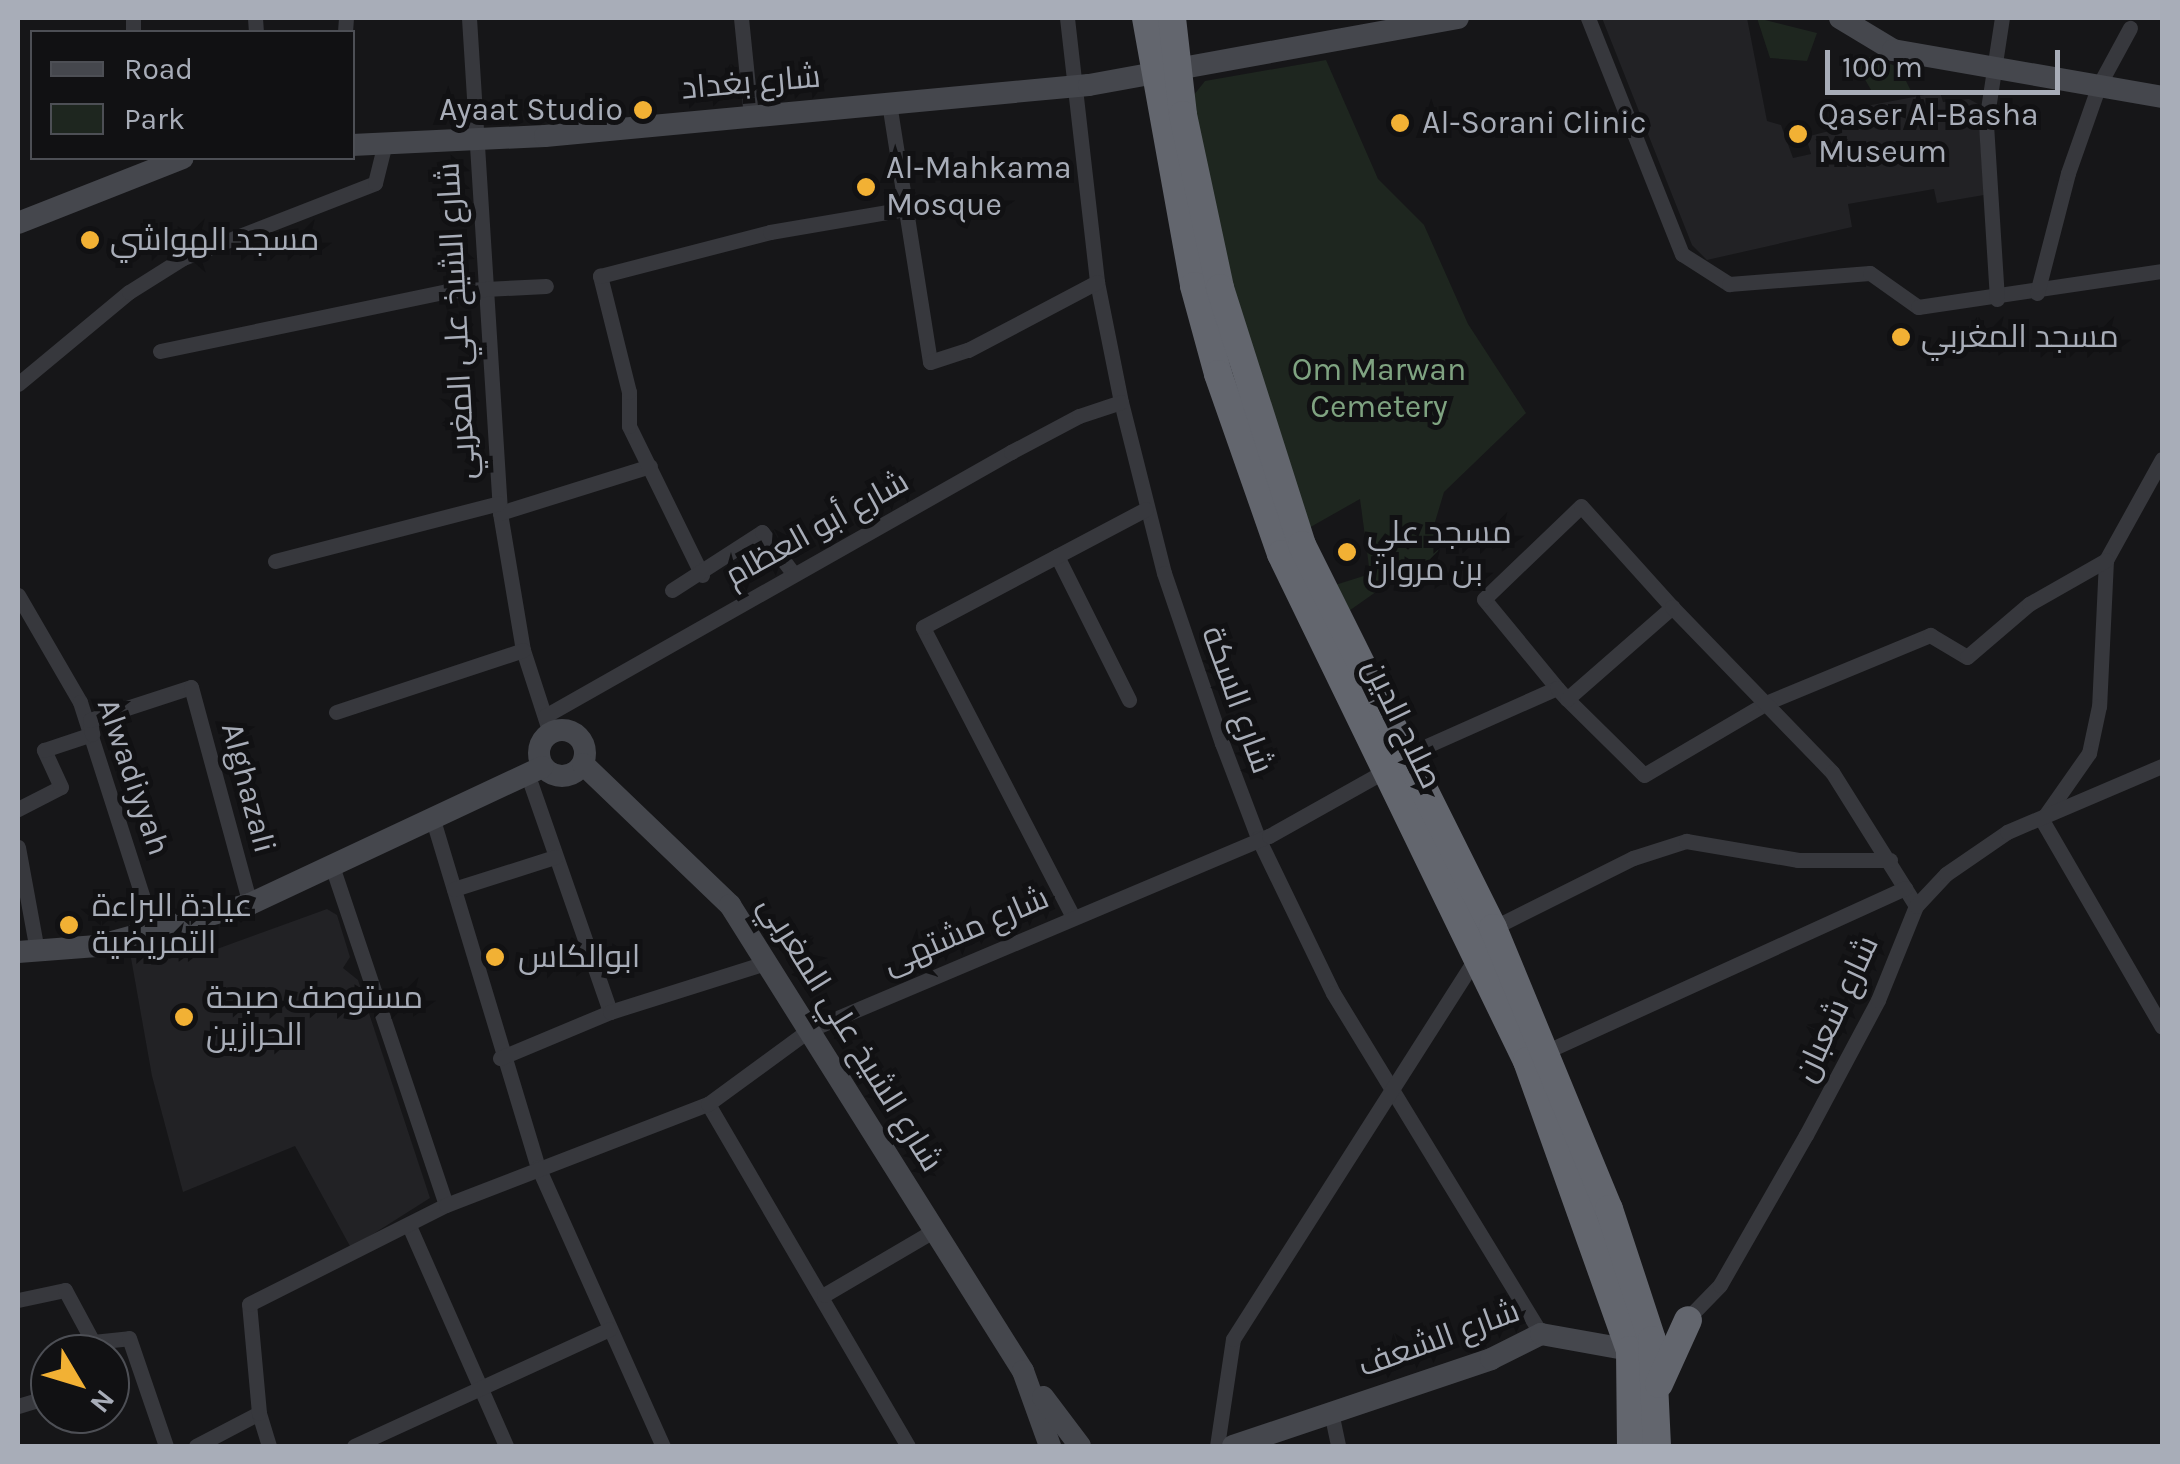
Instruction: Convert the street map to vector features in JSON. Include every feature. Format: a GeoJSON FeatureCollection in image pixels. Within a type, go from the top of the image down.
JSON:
{"type":"FeatureCollection","features":[{"type":"Feature","properties":{"kind":"highway","name":"صلاح الدين"},"geometry":{"type":"LineString","coordinates":[[1146,18],[1165,70],[1194,286],[1218,374],[1282,554],[1395,763],[1494,928],[1608,1209],[1656,1395],[1656,1446]]}},
{"type":"Feature","properties":{"kind":"highway","name":"صلاح الدين"},"geometry":{"type":"LineString","coordinates":[[1165,70],[1172,18]]}},
{"type":"Feature","properties":{"kind":"highway","name":"صلاح الدين"},"geometry":{"type":"LineString","coordinates":[[1395,763],[1476,957],[1528,1061],[1641,1345],[1631,1446]]}},
{"type":"Feature","properties":{"kind":"highway"},"geometry":{"type":"LineString","coordinates":[[1656,1395],[1688,1320]]}},
{"type":"Feature","properties":{"kind":"street","name":"شارع الشيخ علي المغربي"},"geometry":{"type":"LineString","coordinates":[[468,18],[480,140],[500,508],[523,650],[547,724],[578,736],[583,764],[730,905],[1023,1371],[1080,1446]]}},
{"type":"Feature","properties":{"kind":"street"},"geometry":{"type":"LineString","coordinates":[[741,18],[751,116]]}},
{"type":"Feature","properties":{"kind":"street","name":"شارع السكة"},"geometry":{"type":"LineString","coordinates":[[1067,18],[1097,282],[1121,402],[1146,508],[1258,838],[1388,1087],[1541,1334]]}},
{"type":"Feature","properties":{"kind":"street","name":"شارع بغداد"},"geometry":{"type":"LineString","coordinates":[[355,145],[480,140],[1075,84],[1458,18]]}},
{"type":"Feature","properties":{"kind":"street"},"geometry":{"type":"LineString","coordinates":[[1588,18],[1682,254],[1728,284],[1870,273],[1918,307],[1998,299],[2162,270]]}},
{"type":"Feature","properties":{"kind":"street"},"geometry":{"type":"LineString","coordinates":[[1840,18],[1893,50],[2162,96]]}},
{"type":"Feature","properties":{"kind":"street"},"geometry":{"type":"LineString","coordinates":[[1998,299],[1986,177],[1993,67],[2002,18]]}},
{"type":"Feature","properties":{"kind":"street"},"geometry":{"type":"LineString","coordinates":[[2036,293],[2099,85],[2130,28]]}},
{"type":"Feature","properties":{"kind":"street"},"geometry":{"type":"LineString","coordinates":[[890,104],[930,362],[968,350],[1097,282]]}},
{"type":"Feature","properties":{"kind":"street"},"geometry":{"type":"LineString","coordinates":[[18,384],[128,292],[184,258],[376,183],[384,146]]}},
{"type":"Feature","properties":{"kind":"street"},"geometry":{"type":"LineString","coordinates":[[18,223],[177,160]]}},
{"type":"Feature","properties":{"kind":"street"},"geometry":{"type":"LineString","coordinates":[[702,575],[629,426],[629,392],[600,276],[770,232],[904,209]]}},
{"type":"Feature","properties":{"kind":"street"},"geometry":{"type":"LineString","coordinates":[[160,351],[352,308],[489,289],[546,286]]}},
{"type":"Feature","properties":{"kind":"street","name":"شارع أبو العظام"},"geometry":{"type":"LineString","coordinates":[[547,724],[793,574],[1079,416],[1121,402]]}},
{"type":"Feature","properties":{"kind":"street"},"geometry":{"type":"LineString","coordinates":[[2162,460],[2106,560],[2099,706],[2089,753],[2042,820],[2162,1027]]}},
{"type":"Feature","properties":{"kind":"street"},"geometry":{"type":"LineString","coordinates":[[274,561],[500,508],[650,466]]}},
{"type":"Feature","properties":{"kind":"street"},"geometry":{"type":"LineString","coordinates":[[1916,906],[1832,772],[1766,703],[1672,607],[1580,506],[1484,599],[1562,694],[1644,775],[1766,703],[1930,635],[1967,658],[2029,604],[2106,560]]}},
{"type":"Feature","properties":{"kind":"street"},"geometry":{"type":"LineString","coordinates":[[1072,915],[923,627],[1146,508]]}},
{"type":"Feature","properties":{"kind":"street"},"geometry":{"type":"LineString","coordinates":[[672,590],[702,575],[762,532],[793,574]]}},
{"type":"Feature","properties":{"kind":"street"},"geometry":{"type":"LineString","coordinates":[[1057,556],[1128,700]]}},
{"type":"Feature","properties":{"kind":"street","name":"Alwadiyyah"},"geometry":{"type":"LineString","coordinates":[[18,595],[92,734],[154,932]]}},
{"type":"Feature","properties":{"kind":"street","name":"شارع مشتهى"},"geometry":{"type":"LineString","coordinates":[[259,1413],[249,1304],[410,1228],[446,1206],[708,1104],[810,1030],[1258,838],[1395,763],[1562,694],[1672,607]]}},
{"type":"Feature","properties":{"kind":"street"},"geometry":{"type":"LineString","coordinates":[[336,712],[523,650]]}},
{"type":"Feature","properties":{"kind":"street","name":"Alghazali"},"geometry":{"type":"LineString","coordinates":[[92,734],[90,720],[192,687],[250,904]]}},
{"type":"Feature","properties":{"kind":"street"},"geometry":{"type":"LineString","coordinates":[[547,724],[535,770],[555,856],[610,1012]]}},
{"type":"Feature","properties":{"kind":"street"},"geometry":{"type":"LineString","coordinates":[[18,808],[61,787],[44,750],[92,734]]}},
{"type":"Feature","properties":{"kind":"street"},"geometry":{"type":"LineString","coordinates":[[18,846],[27,952],[154,932],[250,904],[333,869],[535,770],[564,776],[583,764]]}},
{"type":"Feature","properties":{"kind":"street","name":"شارع شعبان"},"geometry":{"type":"LineString","coordinates":[[1641,1345],[1688,1320],[1720,1285],[1878,1000],[1916,906],[1946,874],[2006,832],[2162,766]]}},
{"type":"Feature","properties":{"kind":"street"},"geometry":{"type":"LineString","coordinates":[[433,820],[500,1058],[538,1168],[663,1446]]}},
{"type":"Feature","properties":{"kind":"street"},"geometry":{"type":"LineString","coordinates":[[1494,928],[1633,858],[1686,841],[1798,860],[1890,860]]}},
{"type":"Feature","properties":{"kind":"street"},"geometry":{"type":"LineString","coordinates":[[454,890],[555,856]]}},
{"type":"Feature","properties":{"kind":"street"},"geometry":{"type":"LineString","coordinates":[[333,869],[446,1206]]}},
{"type":"Feature","properties":{"kind":"street"},"geometry":{"type":"LineString","coordinates":[[1543,1052],[1904,888]]}},
{"type":"Feature","properties":{"kind":"street"},"geometry":{"type":"LineString","coordinates":[[1218,1446],[1232,1339],[1314,1218],[1388,1087],[1476,957]]}},
{"type":"Feature","properties":{"kind":"street"},"geometry":{"type":"LineString","coordinates":[[500,1058],[610,1012],[765,964]]}},
{"type":"Feature","properties":{"kind":"street"},"geometry":{"type":"LineString","coordinates":[[708,1104],[824,1295],[908,1446]]}},
{"type":"Feature","properties":{"kind":"street"},"geometry":{"type":"LineString","coordinates":[[410,1228],[506,1446]]}},
{"type":"Feature","properties":{"kind":"street"},"geometry":{"type":"LineString","coordinates":[[824,1295],[935,1230]]}},
{"type":"Feature","properties":{"kind":"street"},"geometry":{"type":"LineString","coordinates":[[18,1300],[65,1290],[93,1342],[129,1338],[166,1446]]}},
{"type":"Feature","properties":{"kind":"street"},"geometry":{"type":"LineString","coordinates":[[354,1446],[482,1393],[609,1329]]}},
{"type":"Feature","properties":{"kind":"street","name":"شارع الشعف"},"geometry":{"type":"LineString","coordinates":[[1233,1446],[1491,1359],[1541,1334],[1641,1345]]}},
{"type":"Feature","properties":{"kind":"street","name":"شارع الشيخ علي المغربي"},"geometry":{"type":"LineString","coordinates":[[1023,1371],[1050,1446]]}},
{"type":"Feature","properties":{"kind":"street"},"geometry":{"type":"LineString","coordinates":[[1331,1412],[1338,1446]]}},
{"type":"Feature","properties":{"kind":"street","name":"شارع الشعف"},"geometry":{"type":"LineString","coordinates":[[1270,1446],[1331,1412]]}},
{"type":"Feature","properties":{"kind":"street"},"geometry":{"type":"LineString","coordinates":[[196,1446],[259,1413],[269,1446]]}},
{"type":"Feature","properties":{"kind":"shaded area"},"geometry":{"type":"Polygon","coordinates":[[[1602,18],[1747,18],[1767,121],[1781,125],[1793,158],[1811,154],[1806,137],[1848,126],[1845,110],[1940,92],[1943,102],[1969,99],[1978,104],[1984,195],[1937,203],[1934,189],[1848,204],[1852,227],[1707,260],[1692,245],[1602,18]]]}},
{"type":"Feature","properties":{"kind":"shaded area"},"geometry":{"type":"Polygon","coordinates":[[[327,909],[337,915],[350,957],[343,968],[358,980],[430,1198],[351,1248],[295,1146],[183,1192],[152,1076],[131,958],[206,953],[327,909]]]}},
{"type":"Feature","properties":{"kind":"green space"},"geometry":{"type":"Polygon","coordinates":[[[1757,18],[1817,33],[1807,61],[1770,58],[1757,18]]]}},
{"type":"Feature","properties":{"kind":"green space"},"geometry":{"type":"Polygon","coordinates":[[[1863,55],[1899,67],[1911,91],[1874,95],[1860,71],[1863,55]]]}},
{"type":"Feature","properties":{"kind":"green space","name":"Om Marwan Cemetery"},"geometry":{"type":"Polygon","coordinates":[[[1326,60],[1378,179],[1424,225],[1468,324],[1526,413],[1444,492],[1435,522],[1438,552],[1429,569],[1390,582],[1346,613],[1332,586],[1370,574],[1360,499],[1307,529],[1215,247],[1193,96],[1205,81],[1326,60]]]}},
{"type":"Feature","properties":{"kind":"place","name":"Ayaat Studio"},"geometry":{"type":"Point","coordinates":[643,110]}},
{"type":"Feature","properties":{"kind":"place","name":"Al-Sorani Clinic"},"geometry":{"type":"Point","coordinates":[1400,123]}},
{"type":"Feature","properties":{"kind":"place","name":"Qaser Al-Basha Museum"},"geometry":{"type":"Point","coordinates":[1798,134]}},
{"type":"Feature","properties":{"kind":"place","name":"Al-Mahkama Mosque"},"geometry":{"type":"Point","coordinates":[866,187]}},
{"type":"Feature","properties":{"kind":"place","name":"مسجد الهواشي"},"geometry":{"type":"Point","coordinates":[90,240]}},
{"type":"Feature","properties":{"kind":"place","name":"مسجد المغربي"},"geometry":{"type":"Point","coordinates":[1901,337]}},
{"type":"Feature","properties":{"kind":"place","name":"مسجد علي بن مروان"},"geometry":{"type":"Point","coordinates":[1347,552]}},
{"type":"Feature","properties":{"kind":"place","name":"عيادة البراءة التمريضية"},"geometry":{"type":"Point","coordinates":[69,925]}},
{"type":"Feature","properties":{"kind":"place","name":"ابوالكاس"},"geometry":{"type":"Point","coordinates":[495,957]}},
{"type":"Feature","properties":{"kind":"place","name":"مستوصف صبحة الحرازين"},"geometry":{"type":"Point","coordinates":[184,1017]}}]}
